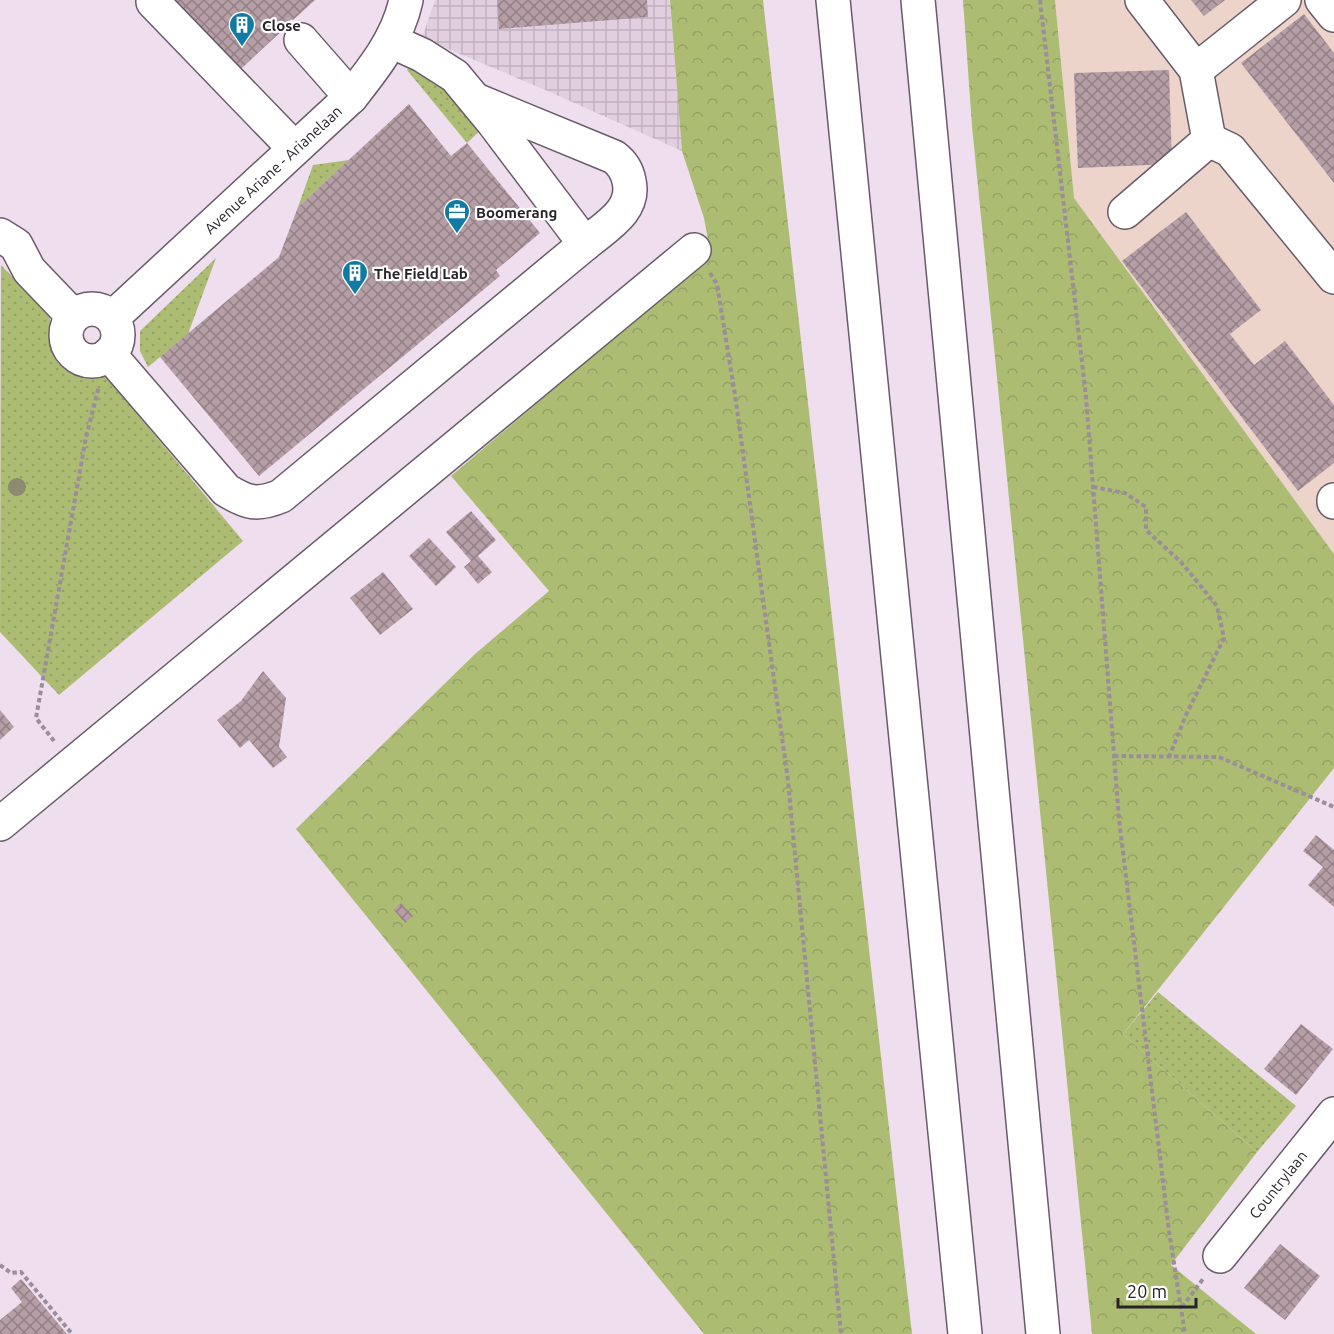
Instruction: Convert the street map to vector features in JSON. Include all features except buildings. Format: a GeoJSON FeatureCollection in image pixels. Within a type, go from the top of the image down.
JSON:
{"type":"FeatureCollection","features":[{"type":"Feature","properties":{"kind":"main road","name":"Avenue Ariane - Arianelaan"},"geometry":{"type":"LineString","coordinates":[[112,318],[351,97],[391,41],[406,0]]}},
{"type":"Feature","properties":{"kind":"main road"},"geometry":{"type":"LineString","coordinates":[[833,0],[965,1334]]}},
{"type":"Feature","properties":{"kind":"main road"},"geometry":{"type":"LineString","coordinates":[[918,0],[1043,1334]]}},
{"type":"Feature","properties":{"kind":"main road"},"geometry":{"type":"LineString","coordinates":[[1142,0],[1196,70],[1209,140]]}},
{"type":"Feature","properties":{"kind":"main road"},"geometry":{"type":"LineString","coordinates":[[1196,70],[1284,0]]}},
{"type":"Feature","properties":{"kind":"main road"},"geometry":{"type":"LineString","coordinates":[[1322,0],[1334,15]]}},
{"type":"Feature","properties":{"kind":"main road"},"geometry":{"type":"LineString","coordinates":[[153,2],[294,148]]}},
{"type":"Feature","properties":{"kind":"main road"},"geometry":{"type":"LineString","coordinates":[[301,40],[351,97]]}},
{"type":"Feature","properties":{"kind":"main road"},"geometry":{"type":"LineString","coordinates":[[391,41],[422,55],[455,75],[585,244]]}},
{"type":"Feature","properties":{"kind":"main road"},"geometry":{"type":"LineString","coordinates":[[107,356],[226,490],[241,499],[255,503],[266,502],[281,496],[620,215],[629,202],[631,189],[628,176],[621,162],[614,157],[475,99]]}},
{"type":"Feature","properties":{"kind":"main road"},"geometry":{"type":"LineString","coordinates":[[1125,212],[1209,140]]}},
{"type":"Feature","properties":{"kind":"main road"},"geometry":{"type":"LineString","coordinates":[[1209,140],[1230,150],[1334,277]]}},
{"type":"Feature","properties":{"kind":"main road"},"geometry":{"type":"LineString","coordinates":[[0,236],[16,245],[29,270],[74,316]]}},
{"type":"Feature","properties":{"kind":"main road"},"geometry":{"type":"LineString","coordinates":[[0,824],[694,250]]}},
{"type":"Feature","properties":{"kind":"main road"},"geometry":{"type":"LineString","coordinates":[[0,251],[29,270]]}},
{"type":"Feature","properties":{"kind":"main road"},"geometry":{"type":"LineString","coordinates":[[88,309],[97,309],[112,318],[118,332],[114,348],[107,356],[89,360],[74,354],[66,339],[69,323],[74,316],[88,309]]}},
{"type":"Feature","properties":{"kind":"main road","name":"Countrylaan"},"geometry":{"type":"LineString","coordinates":[[1220,1256],[1334,1114]]}},
{"type":"Feature","properties":{"kind":"path"},"geometry":{"type":"LineString","coordinates":[[1040,0],[1086,397],[1119,819],[1169,1231],[1185,1334]]}},
{"type":"Feature","properties":{"kind":"path"},"geometry":{"type":"LineString","coordinates":[[694,250],[717,284],[735,394],[788,781],[841,1334]]}},
{"type":"Feature","properties":{"kind":"path"},"geometry":{"type":"LineString","coordinates":[[58,747],[36,718],[86,437],[99,386],[106,376],[107,356]]}},
{"type":"Feature","properties":{"kind":"path"},"geometry":{"type":"LineString","coordinates":[[1093,488],[1125,492],[1146,507],[1146,530],[1181,562],[1217,606],[1224,638],[1186,715],[1169,757]]}},
{"type":"Feature","properties":{"kind":"path"},"geometry":{"type":"LineString","coordinates":[[1114,756],[1219,757],[1334,807]]}},
{"type":"Feature","properties":{"kind":"path"},"geometry":{"type":"LineString","coordinates":[[1182,1307],[1220,1256]]}},
{"type":"Feature","properties":{"kind":"path"},"geometry":{"type":"LineString","coordinates":[[0,1265],[10,1273],[21,1272],[72,1334]]}},
{"type":"Feature","properties":{"kind":"shaded area"},"geometry":{"type":"Polygon","coordinates":[[[435,0],[670,0],[682,151],[422,38],[435,0]]]}},
{"type":"Feature","properties":{"kind":"shaded area"},"geometry":{"type":"Polygon","coordinates":[[[1055,0],[1334,0],[1334,554],[1074,198],[1055,0]]]}},
{"type":"Feature","properties":{"kind":"green space"},"geometry":{"type":"Polygon","coordinates":[[[670,0],[763,0],[912,1334],[704,1334],[296,829],[475,654],[549,591],[451,476],[711,256],[704,218],[682,151],[670,0]]]}},
{"type":"Feature","properties":{"kind":"green space"},"geometry":{"type":"Polygon","coordinates":[[[963,0],[1055,0],[1074,198],[1334,554],[1334,768],[1123,1034],[1257,1152],[1171,1265],[1256,1334],[1092,1334],[972,126],[963,0]]]}},
{"type":"Feature","properties":{"kind":"green space"},"geometry":{"type":"Polygon","coordinates":[[[413,60],[430,66],[485,126],[467,143],[407,70],[413,60]]]}},
{"type":"Feature","properties":{"kind":"green space"},"geometry":{"type":"Polygon","coordinates":[[[349,160],[298,207],[313,165],[349,160]]]}},
{"type":"Feature","properties":{"kind":"green space"},"geometry":{"type":"Polygon","coordinates":[[[216,258],[188,334],[148,367],[140,351],[140,331],[216,258]]]}},
{"type":"Feature","properties":{"kind":"green space"},"geometry":{"type":"Polygon","coordinates":[[[1,265],[49,315],[56,348],[63,362],[76,372],[112,377],[125,387],[119,392],[243,541],[59,695],[0,632],[1,265]]]}},
{"type":"Feature","properties":{"kind":"green space"},"geometry":{"type":"Polygon","coordinates":[[[1158,992],[1296,1106],[1257,1152],[1123,1034],[1158,992]]]}},
{"type":"Feature","properties":{"kind":"place","name":"Close"},"geometry":{"type":"Point","coordinates":[242,48]}},
{"type":"Feature","properties":{"kind":"place","name":"Boomerang"},"geometry":{"type":"Point","coordinates":[457,235]}},
{"type":"Feature","properties":{"kind":"place","name":"The Field Lab"},"geometry":{"type":"Point","coordinates":[355,296]}}]}
